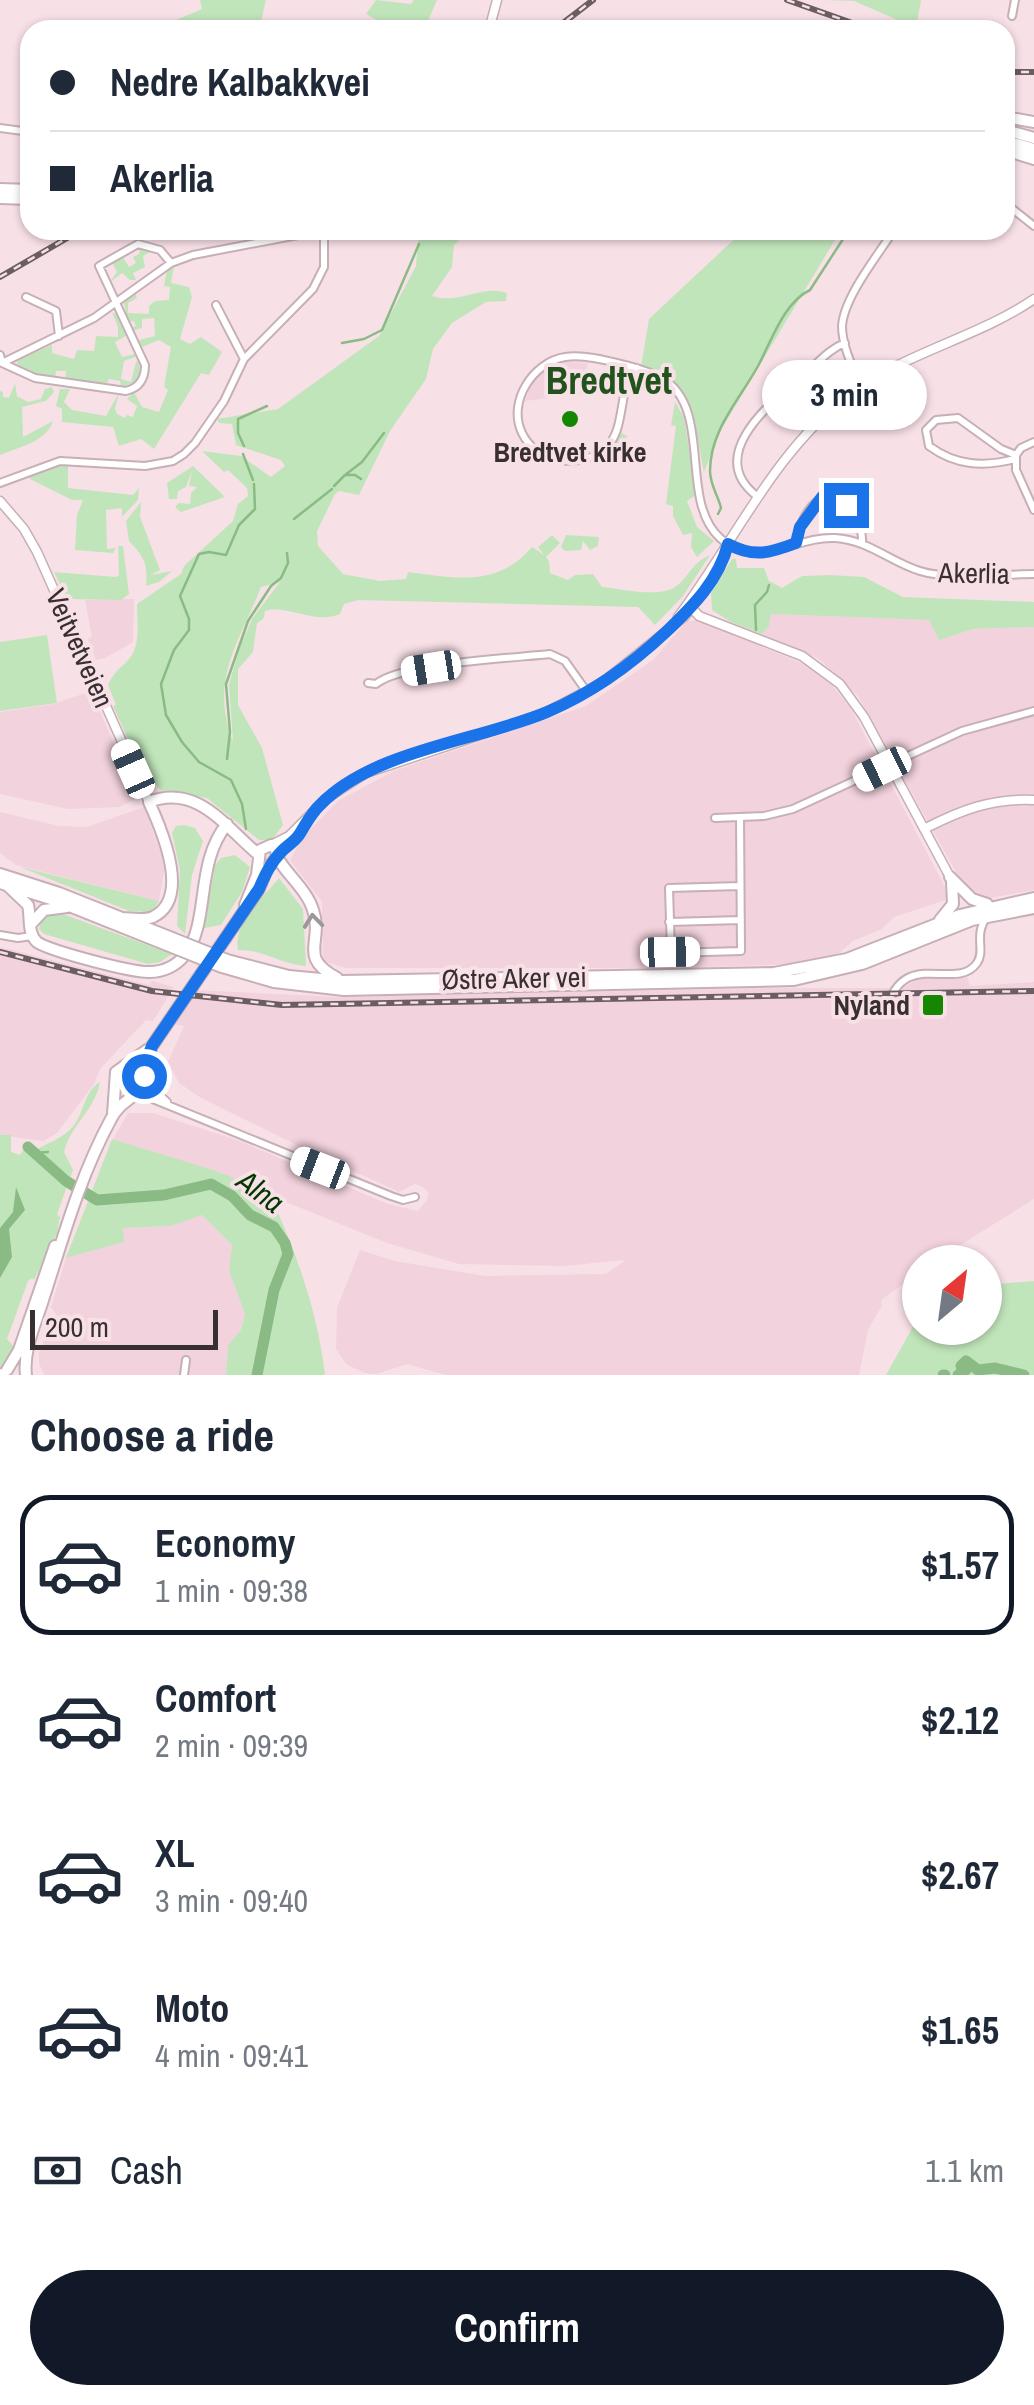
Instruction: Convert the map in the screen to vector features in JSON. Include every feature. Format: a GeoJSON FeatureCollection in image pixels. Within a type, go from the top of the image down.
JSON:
{"type":"FeatureCollection","features":[{"type":"Feature","properties":{"kind":"highway"},"geometry":{"type":"LineString","coordinates":[[121,918],[156,915],[170,890],[169,852],[151,806],[182,799],[206,806],[268,854],[314,910],[313,953],[317,964],[342,981]]}},
{"type":"Feature","properties":{"kind":"highway"},"geometry":{"type":"LineString","coordinates":[[4,884],[27,902],[31,930],[42,945],[123,968],[149,972],[167,969],[182,959],[192,941],[205,870],[214,850],[232,829]]}},
{"type":"Feature","properties":{"kind":"highway"},"geometry":{"type":"LineString","coordinates":[[113,1114],[134,1094],[152,1046],[259,889],[268,854]]}},
{"type":"Feature","properties":{"kind":"highway","name":"Østre Aker vei"},"geometry":{"type":"LineString","coordinates":[[0,874],[121,918],[170,942]]}},
{"type":"Feature","properties":{"kind":"highway"},"geometry":{"type":"LineString","coordinates":[[950,877],[991,911]]}},
{"type":"Feature","properties":{"kind":"highway"},"geometry":{"type":"LineString","coordinates":[[938,922],[954,900],[950,877]]}},
{"type":"Feature","properties":{"kind":"highway","name":"Østre Aker vei"},"geometry":{"type":"LineString","coordinates":[[4,884],[274,982],[344,990],[774,982],[852,967],[991,911],[1034,908]]}},
{"type":"Feature","properties":{"kind":"highway","name":"Østre Aker vei"},"geometry":{"type":"LineString","coordinates":[[225,963],[342,981],[774,973],[857,956],[938,922],[1034,898]]}},
{"type":"Feature","properties":{"kind":"highway"},"geometry":{"type":"LineString","coordinates":[[31,930],[44,910],[71,906]]}},
{"type":"Feature","properties":{"kind":"highway"},"geometry":{"type":"LineString","coordinates":[[3,1373],[21,1344],[48,1262],[113,1114],[116,1072],[152,1046]]}},
{"type":"Feature","properties":{"kind":"highway"},"geometry":{"type":"LineString","coordinates":[[128,1064],[143,1076]]}},
{"type":"Feature","properties":{"kind":"highway"},"geometry":{"type":"LineString","coordinates":[[116,1090],[134,1094]]}},
{"type":"Feature","properties":{"kind":"highway"},"geometry":{"type":"LineString","coordinates":[[3,1373],[15,1369],[26,1375],[26,1356],[63,1232]]}},
{"type":"Feature","properties":{"kind":"main road"},"geometry":{"type":"LineString","coordinates":[[268,854],[297,837],[306,820],[326,799],[366,774],[543,714],[626,666],[692,605],[759,498],[809,432],[861,386],[990,325],[1034,299]]}},
{"type":"Feature","properties":{"kind":"main road","name":"Veitvetveien"},"geometry":{"type":"LineString","coordinates":[[0,501],[37,552],[151,806]]}},
{"type":"Feature","properties":{"kind":"main road"},"geometry":{"type":"LineString","coordinates":[[692,605],[713,620],[802,656],[833,677],[858,708],[950,877]]}},
{"type":"Feature","properties":{"kind":"main road"},"geometry":{"type":"LineString","coordinates":[[924,829],[976,805],[1034,800]]}},
{"type":"Feature","properties":{"kind":"street"},"geometry":{"type":"LineString","coordinates":[[1012,16],[1015,0]]}},
{"type":"Feature","properties":{"kind":"street"},"geometry":{"type":"LineString","coordinates":[[1,361],[59,336],[117,304],[171,263],[268,240]]}},
{"type":"Feature","properties":{"kind":"street"},"geometry":{"type":"LineString","coordinates":[[0,483],[60,461],[145,466],[173,461],[195,444],[229,393],[244,360],[313,290],[324,267],[324,240]]}},
{"type":"Feature","properties":{"kind":"street"},"geometry":{"type":"LineString","coordinates":[[861,386],[844,343],[842,326],[848,303],[888,240]]}},
{"type":"Feature","properties":{"kind":"street"},"geometry":{"type":"LineString","coordinates":[[1,361],[35,378],[133,390],[143,378],[144,365],[99,271],[103,263],[138,244],[160,250],[171,263]]}},
{"type":"Feature","properties":{"kind":"street"},"geometry":{"type":"LineString","coordinates":[[26,297],[56,311],[59,336]]}},
{"type":"Feature","properties":{"kind":"street"},"geometry":{"type":"LineString","coordinates":[[216,304],[244,360]]}},
{"type":"Feature","properties":{"kind":"street"},"geometry":{"type":"LineString","coordinates":[[759,498],[746,488],[737,470],[746,437],[761,412],[844,343]]}},
{"type":"Feature","properties":{"kind":"street"},"geometry":{"type":"LineString","coordinates":[[637,368],[630,376],[614,438],[603,450],[582,460],[560,460],[535,450],[522,434],[519,405],[526,385],[540,366],[569,356],[637,368],[663,378],[674,388],[689,418],[701,503],[711,528],[728,544]]}},
{"type":"Feature","properties":{"kind":"street"},"geometry":{"type":"LineString","coordinates":[[958,418],[1016,457],[988,465],[956,461],[929,446],[926,430],[933,421],[958,418]]}},
{"type":"Feature","properties":{"kind":"street"},"geometry":{"type":"LineString","coordinates":[[1034,442],[1023,447],[1016,457],[1016,470],[1034,510]]}},
{"type":"Feature","properties":{"kind":"street"},"geometry":{"type":"LineString","coordinates":[[796,543],[818,500],[828,495],[836,496],[846,505],[862,530],[862,542]]}},
{"type":"Feature","properties":{"kind":"street","name":"Akerlia"},"geometry":{"type":"LineString","coordinates":[[728,544],[757,554],[830,538],[862,542],[928,574],[1034,574]]}},
{"type":"Feature","properties":{"kind":"street"},"geometry":{"type":"LineString","coordinates":[[368,683],[431,668],[550,654],[565,661],[587,692]]}},
{"type":"Feature","properties":{"kind":"street"},"geometry":{"type":"LineString","coordinates":[[716,818],[764,816],[803,806],[971,727],[1034,711]]}},
{"type":"Feature","properties":{"kind":"street"},"geometry":{"type":"LineString","coordinates":[[740,817],[741,951],[670,952],[669,888],[740,886]]}},
{"type":"Feature","properties":{"kind":"street"},"geometry":{"type":"LineString","coordinates":[[886,1012],[896,987],[904,980],[962,972],[974,966],[980,958],[980,928],[991,911]]}},
{"type":"Feature","properties":{"kind":"street"},"geometry":{"type":"LineString","coordinates":[[670,922],[741,920]]}},
{"type":"Feature","properties":{"kind":"street"},"geometry":{"type":"LineString","coordinates":[[962,923],[978,938]]}},
{"type":"Feature","properties":{"kind":"street"},"geometry":{"type":"LineString","coordinates":[[0,935],[18,938],[31,930]]}},
{"type":"Feature","properties":{"kind":"street"},"geometry":{"type":"LineString","coordinates":[[143,1076],[168,1103]]}},
{"type":"Feature","properties":{"kind":"street"},"geometry":{"type":"LineString","coordinates":[[134,1094],[168,1103],[378,1191],[403,1200],[415,1197]]}},
{"type":"Feature","properties":{"kind":"street"},"geometry":{"type":"LineString","coordinates":[[184,1375],[186,1360]]}},
{"type":"Feature","properties":{"kind":"shaded area"},"geometry":{"type":"Polygon","coordinates":[[[200,0],[266,0],[261,20],[176,20],[202,9],[200,0]]]}},
{"type":"Feature","properties":{"kind":"shaded area"},"geometry":{"type":"Polygon","coordinates":[[[376,0],[411,4],[414,0],[437,0],[428,20],[377,20],[366,14],[376,0]]]}},
{"type":"Feature","properties":{"kind":"shaded area"},"geometry":{"type":"Polygon","coordinates":[[[824,0],[921,0],[917,20],[898,20],[854,1],[824,0]]]}},
{"type":"Feature","properties":{"kind":"shaded area"},"geometry":{"type":"Polygon","coordinates":[[[418,240],[460,240],[454,245],[452,267],[432,296],[507,293],[506,301],[486,302],[452,323],[433,349],[426,379],[390,431],[359,495],[339,491],[335,494],[317,531],[318,546],[343,574],[380,581],[406,579],[408,572],[459,578],[490,575],[519,560],[532,547],[544,555],[538,547],[552,535],[560,543],[546,557],[550,573],[568,580],[575,575],[593,574],[602,587],[659,592],[675,587],[710,555],[683,596],[655,625],[638,607],[358,600],[344,604],[340,614],[330,617],[265,611],[264,618],[257,623],[253,652],[238,669],[238,705],[262,748],[283,825],[272,840],[259,840],[207,798],[161,790],[144,774],[113,706],[116,705],[108,685],[135,648],[137,604],[181,574],[184,566],[233,521],[238,504],[248,496],[247,488],[202,451],[241,456],[271,477],[285,466],[281,460],[236,445],[232,424],[219,423],[217,419],[278,409],[379,336],[416,266],[418,240]],[[280,582],[261,587],[230,662],[224,699],[233,742],[229,684],[252,619],[280,582]]]}},
{"type":"Feature","properties":{"kind":"shaded area"},"geometry":{"type":"Polygon","coordinates":[[[733,240],[835,240],[720,431],[704,472],[694,422],[682,396],[673,385],[641,367],[649,319],[733,240]]]}},
{"type":"Feature","properties":{"kind":"shaded area"},"geometry":{"type":"Polygon","coordinates":[[[141,246],[154,250],[143,256],[145,267],[133,273],[136,280],[122,273],[109,283],[117,272],[112,262],[103,265],[121,254],[129,267],[136,263],[133,257],[139,254],[141,246]]]}},
{"type":"Feature","properties":{"kind":"shaded area"},"geometry":{"type":"Polygon","coordinates":[[[174,266],[171,283],[189,287],[192,297],[180,339],[190,344],[201,337],[222,352],[209,375],[201,373],[154,449],[141,439],[119,446],[113,427],[62,422],[62,409],[56,406],[60,389],[70,389],[64,402],[72,410],[106,416],[119,393],[117,414],[133,417],[137,406],[127,399],[134,392],[142,407],[159,412],[168,390],[164,387],[171,347],[159,340],[142,347],[139,340],[155,336],[154,318],[142,319],[142,328],[132,331],[136,326],[134,321],[128,321],[124,303],[135,293],[137,298],[128,303],[128,313],[149,314],[149,306],[155,301],[169,300],[170,287],[164,286],[167,269],[174,266]]]}},
{"type":"Feature","properties":{"kind":"shaded area"},"geometry":{"type":"Polygon","coordinates":[[[112,312],[126,336],[115,342],[122,357],[135,354],[128,339],[138,356],[124,361],[121,379],[131,382],[139,361],[138,375],[131,384],[121,386],[120,381],[109,379],[105,386],[65,381],[66,371],[56,371],[55,380],[18,369],[17,360],[52,345],[52,353],[74,359],[77,350],[94,351],[96,336],[118,337],[112,312]]]}},
{"type":"Feature","properties":{"kind":"shaded area"},"geometry":{"type":"Polygon","coordinates":[[[566,362],[588,363],[580,394],[525,401],[533,379],[547,368],[566,362]]]}},
{"type":"Feature","properties":{"kind":"shaded area"},"geometry":{"type":"Polygon","coordinates":[[[15,383],[17,396],[28,402],[41,399],[45,389],[52,387],[54,392],[46,401],[22,407],[23,437],[53,421],[38,439],[0,455],[0,391],[9,398],[15,383]]]}},
{"type":"Feature","properties":{"kind":"shaded area"},"geometry":{"type":"Polygon","coordinates":[[[675,402],[684,417],[696,495],[687,501],[697,527],[714,541],[697,557],[691,547],[692,533],[683,535],[673,516],[673,506],[666,504],[676,426],[671,425],[675,402]]]}},
{"type":"Feature","properties":{"kind":"shaded area"},"geometry":{"type":"Polygon","coordinates":[[[621,433],[627,436],[622,465],[593,462],[613,446],[621,433]]]}},
{"type":"Feature","properties":{"kind":"shaded area"},"geometry":{"type":"Polygon","coordinates":[[[68,465],[68,488],[133,495],[139,488],[138,500],[122,517],[122,508],[106,510],[107,549],[116,548],[113,553],[75,550],[77,515],[83,500],[72,500],[30,479],[32,470],[68,465]]]}},
{"type":"Feature","properties":{"kind":"shaded area"},"geometry":{"type":"Polygon","coordinates":[[[193,466],[225,497],[181,512],[175,507],[179,503],[190,504],[191,493],[197,487],[189,486],[192,471],[177,499],[169,499],[167,483],[193,466]]]}},
{"type":"Feature","properties":{"kind":"shaded area"},"geometry":{"type":"Polygon","coordinates":[[[141,502],[140,517],[160,570],[151,575],[172,571],[159,582],[146,586],[145,566],[129,541],[126,521],[141,502]]]}},
{"type":"Feature","properties":{"kind":"shaded area"},"geometry":{"type":"Polygon","coordinates":[[[566,535],[599,537],[598,546],[590,550],[583,541],[581,550],[565,551],[561,547],[566,535]]]}},
{"type":"Feature","properties":{"kind":"shaded area"},"geometry":{"type":"Polygon","coordinates":[[[118,546],[123,546],[129,594],[121,600],[67,599],[54,572],[116,577],[118,546]]]}},
{"type":"Feature","properties":{"kind":"shaded area"},"geometry":{"type":"Polygon","coordinates":[[[732,559],[736,559],[737,568],[764,568],[769,581],[782,588],[802,576],[831,575],[864,577],[903,597],[1034,602],[1034,627],[973,629],[939,640],[929,620],[771,614],[769,626],[762,634],[712,610],[711,593],[732,559]]]}},
{"type":"Feature","properties":{"kind":"shaded area"},"geometry":{"type":"Polygon","coordinates":[[[134,599],[133,642],[96,660],[88,639],[92,637],[85,600],[134,599]]]}},
{"type":"Feature","properties":{"kind":"shaded area"},"geometry":{"type":"Polygon","coordinates":[[[770,614],[930,620],[939,639],[973,629],[1034,627],[1034,890],[990,898],[971,892],[957,874],[858,696],[819,659],[762,634],[769,626],[770,614]]]}},
{"type":"Feature","properties":{"kind":"shaded area"},"geometry":{"type":"Polygon","coordinates":[[[698,620],[806,665],[832,685],[851,709],[945,887],[946,900],[894,917],[882,929],[853,941],[837,955],[796,964],[346,968],[323,961],[322,902],[290,860],[303,837],[338,801],[394,771],[586,706],[653,660],[687,621],[698,620]]]}},
{"type":"Feature","properties":{"kind":"shaded area"},"geometry":{"type":"Polygon","coordinates":[[[47,635],[57,703],[0,711],[0,642],[47,635]]]}},
{"type":"Feature","properties":{"kind":"shaded area"},"geometry":{"type":"Polygon","coordinates":[[[91,691],[136,794],[134,800],[119,807],[68,809],[0,794],[0,712],[54,704],[91,691]]]}},
{"type":"Feature","properties":{"kind":"shaded area"},"geometry":{"type":"Polygon","coordinates":[[[144,807],[162,856],[159,901],[16,865],[0,853],[0,812],[59,826],[87,827],[144,807]]]}},
{"type":"Feature","properties":{"kind":"shaded area"},"geometry":{"type":"Polygon","coordinates":[[[176,826],[195,828],[203,841],[192,875],[185,934],[177,926],[180,870],[172,833],[176,826]]]}},
{"type":"Feature","properties":{"kind":"shaded area"},"geometry":{"type":"Polygon","coordinates":[[[235,855],[250,867],[242,892],[221,925],[204,928],[215,865],[221,858],[235,855]]]}},
{"type":"Feature","properties":{"kind":"shaded area"},"geometry":{"type":"Polygon","coordinates":[[[20,867],[159,901],[152,912],[129,911],[20,867]]]}},
{"type":"Feature","properties":{"kind":"shaded area"},"geometry":{"type":"Polygon","coordinates":[[[279,878],[303,909],[306,966],[238,950],[237,940],[244,921],[279,878]]]}},
{"type":"Feature","properties":{"kind":"shaded area"},"geometry":{"type":"Polygon","coordinates":[[[60,913],[172,954],[148,964],[44,934],[39,929],[48,915],[60,913]]]}},
{"type":"Feature","properties":{"kind":"shaded area"},"geometry":{"type":"Polygon","coordinates":[[[0,947],[149,985],[152,981],[174,987],[153,1021],[146,1020],[100,1069],[94,1084],[57,1133],[43,1141],[0,1135],[0,947]]]}},
{"type":"Feature","properties":{"kind":"shaded area","name":"Nyland"},"geometry":{"type":"Polygon","coordinates":[[[966,974],[970,986],[1034,982],[1034,1199],[960,1245],[902,1245],[902,1285],[881,1300],[868,1330],[859,1375],[446,1375],[407,1364],[376,1374],[365,1373],[346,1364],[336,1349],[337,1308],[360,1250],[395,1261],[485,1276],[606,1274],[626,1260],[563,1266],[459,1264],[387,1243],[217,1174],[113,1139],[128,1113],[153,1113],[237,1140],[388,1204],[418,1211],[427,1200],[428,1192],[423,1187],[415,1184],[399,1192],[201,1098],[179,1083],[168,1062],[184,1026],[173,1024],[194,990],[339,997],[771,988],[888,988],[895,992],[920,978],[966,974]]]}},
{"type":"Feature","properties":{"kind":"shaded area"},"geometry":{"type":"Polygon","coordinates":[[[100,1082],[67,1143],[64,1152],[73,1170],[57,1214],[57,1233],[34,1280],[28,1281],[7,1339],[15,1348],[7,1363],[0,1367],[0,1135],[11,1135],[11,1152],[20,1155],[24,1148],[30,1153],[55,1140],[72,1128],[88,1095],[100,1082]]]}},
{"type":"Feature","properties":{"kind":"shaded area"},"geometry":{"type":"Polygon","coordinates":[[[112,1139],[268,1191],[304,1281],[325,1375],[226,1375],[228,1345],[241,1330],[245,1314],[229,1271],[232,1245],[202,1215],[171,1226],[123,1228],[124,1242],[66,1258],[112,1139]]]}},
{"type":"Feature","properties":{"kind":"shaded area"},"geometry":{"type":"Polygon","coordinates":[[[16,1187],[25,1210],[9,1229],[12,1257],[0,1278],[0,1228],[13,1212],[16,1187]]]}},
{"type":"Feature","properties":{"kind":"shaded area"},"geometry":{"type":"Polygon","coordinates":[[[202,1215],[232,1245],[229,1271],[245,1314],[241,1330],[228,1345],[226,1375],[45,1375],[39,1353],[55,1328],[58,1317],[51,1307],[66,1258],[123,1242],[123,1228],[171,1226],[202,1215]]]}},
{"type":"Feature","properties":{"kind":"shaded area"},"geometry":{"type":"Polygon","coordinates":[[[1034,1281],[1034,1375],[886,1375],[903,1345],[1002,1345],[1002,1284],[1034,1281]]]}},
{"type":"Feature","properties":{"kind":"waterway"},"geometry":{"type":"LineString","coordinates":[[718,514],[721,508],[710,471],[720,428],[786,313],[810,290],[842,240]]}},
{"type":"Feature","properties":{"kind":"waterway"},"geometry":{"type":"LineString","coordinates":[[342,343],[382,330],[419,244]]}},
{"type":"Feature","properties":{"kind":"waterway"},"geometry":{"type":"LineString","coordinates":[[244,446],[238,433],[238,419],[267,406]]}},
{"type":"Feature","properties":{"kind":"waterway"},"geometry":{"type":"LineString","coordinates":[[345,475],[362,462],[384,433]]}},
{"type":"Feature","properties":{"kind":"waterway"},"geometry":{"type":"LineString","coordinates":[[243,454],[253,480]]}},
{"type":"Feature","properties":{"kind":"waterway"},"geometry":{"type":"LineString","coordinates":[[334,486],[345,475],[361,479]]}},
{"type":"Feature","properties":{"kind":"waterway"},"geometry":{"type":"LineString","coordinates":[[246,829],[242,804],[231,780],[199,762],[182,742],[166,715],[161,684],[174,650],[189,630],[180,596],[199,554],[226,555],[239,525],[255,509],[254,484]]}},
{"type":"Feature","properties":{"kind":"waterway"},"geometry":{"type":"LineString","coordinates":[[294,519],[332,489]]}},
{"type":"Feature","properties":{"kind":"waterway"},"geometry":{"type":"LineString","coordinates":[[227,759],[230,732],[226,684],[248,621],[271,586],[281,578],[288,563],[287,553]]}},
{"type":"Feature","properties":{"kind":"waterway"},"geometry":{"type":"LineString","coordinates":[[756,630],[755,605],[769,585]]}},
{"type":"Feature","properties":{"kind":"waterway","name":"Alna"},"geometry":{"type":"LineString","coordinates":[[28,1147],[66,1181],[97,1200],[164,1195],[211,1184],[232,1196],[250,1215],[274,1227],[288,1254],[274,1290],[257,1375]]}},
{"type":"Feature","properties":{"kind":"waterway"},"geometry":{"type":"LineString","coordinates":[[35,1153],[48,1152]]}},
{"type":"Feature","properties":{"kind":"waterway","name":"Alna"},"geometry":{"type":"LineString","coordinates":[[958,1375],[966,1370],[961,1366],[966,1361],[978,1370],[995,1368],[1024,1375]]}},
{"type":"Feature","properties":{"kind":"railway"},"geometry":{"type":"LineString","coordinates":[[567,20],[593,0]]}},
{"type":"Feature","properties":{"kind":"railway"},"geometry":{"type":"LineString","coordinates":[[787,0],[844,20]]}},
{"type":"Feature","properties":{"kind":"railway"},"geometry":{"type":"LineString","coordinates":[[1015,72],[1034,72]]}},
{"type":"Feature","properties":{"kind":"railway"},"geometry":{"type":"LineString","coordinates":[[0,277],[64,240]]}},
{"type":"Feature","properties":{"kind":"railway"},"geometry":{"type":"LineString","coordinates":[[0,952],[152,991],[282,1005],[1034,991]]}},
{"type":"Feature","properties":{"kind":"place","name":"Bredtvet kirke"},"geometry":{"type":"Point","coordinates":[570,419]}},
{"type":"Feature","properties":{"kind":"place","name":"Nyland"},"geometry":{"type":"Point","coordinates":[933,1005]}},
{"type":"Feature","properties":{"kind":"district","name":"Bredtvet"},"geometry":{"type":"Point","coordinates":[609,380]}},
{"type":"Feature","properties":{"kind":"route"},"geometry":{"type":"LineString","coordinates":[[144,1076],[152,1046],[188,989],[259,889],[271,863],[326,799],[356,778],[389,764],[543,714],[573,700],[614,675],[685,616],[712,580],[728,544],[757,554],[776,551],[796,543],[800,527],[822,497],[833,495],[846,505]]}}]}
